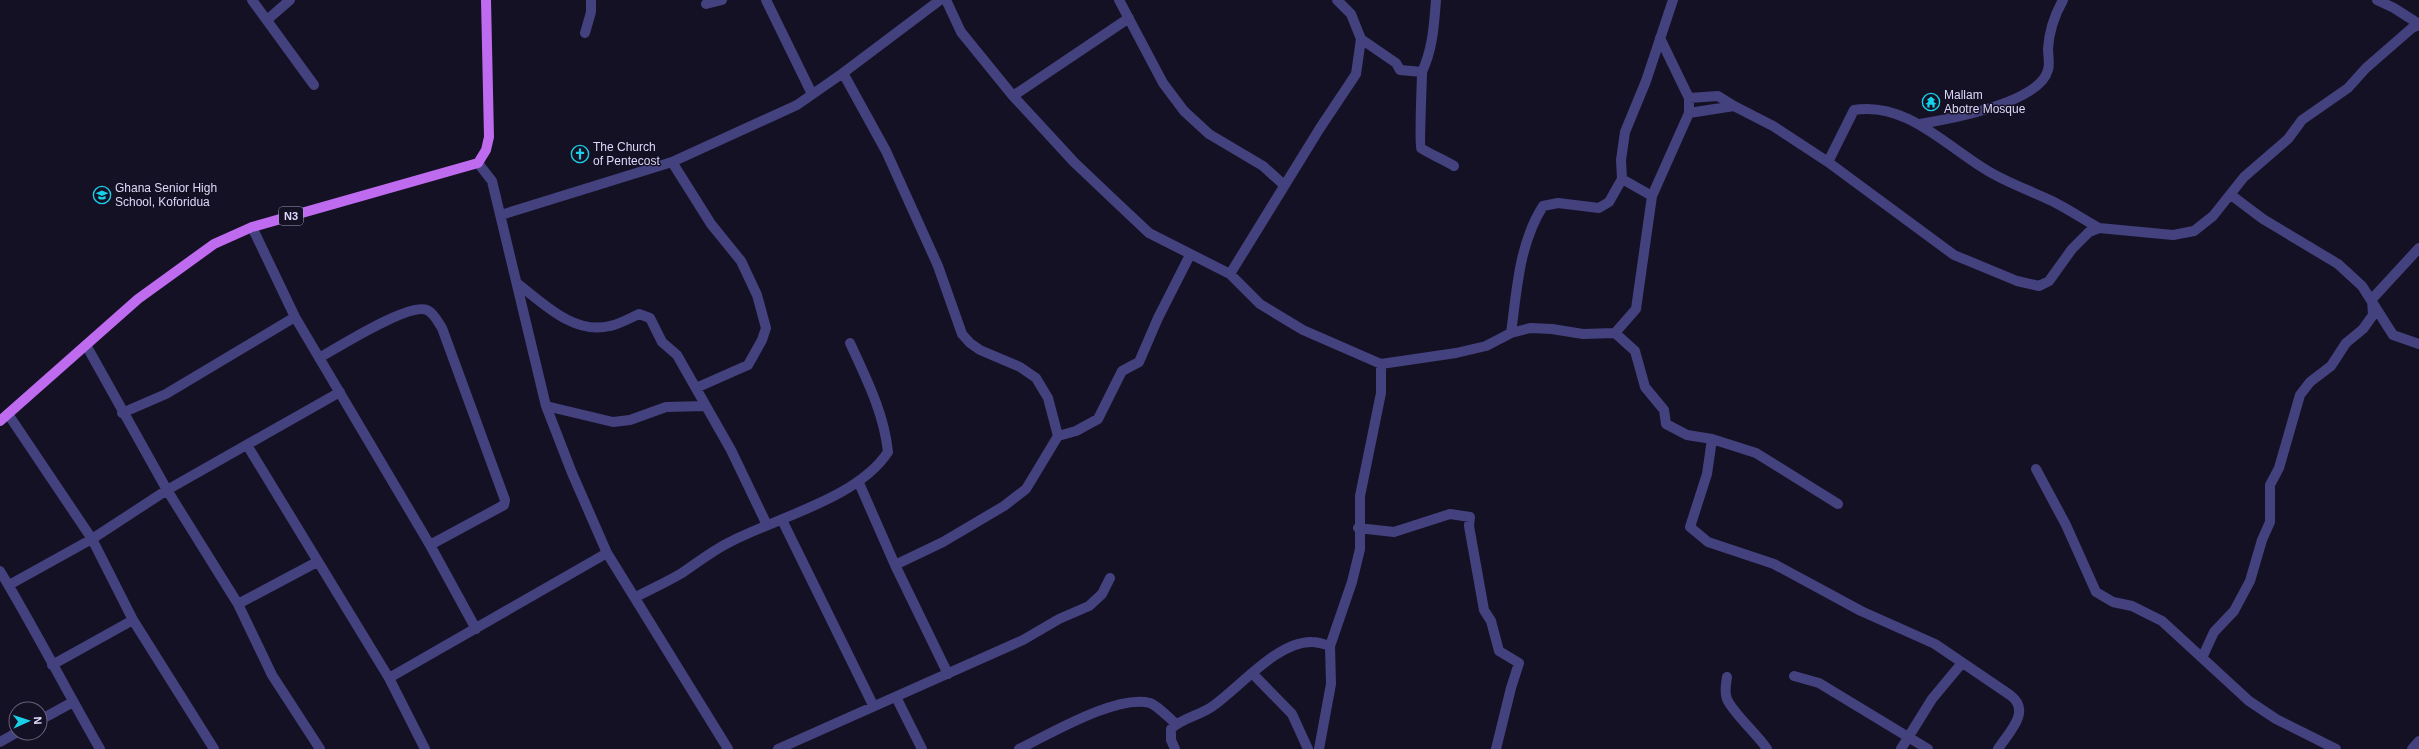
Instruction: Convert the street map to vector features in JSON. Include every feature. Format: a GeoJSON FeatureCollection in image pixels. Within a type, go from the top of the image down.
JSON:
{"type":"FeatureCollection","features":[{"type":"Feature","properties":{"kind":"main road"},"geometry":{"type":"LineString","coordinates":[[478,163],[486,150],[488,137],[489,58],[486,0]]}},
{"type":"Feature","properties":{"kind":"main road","name":"N3"},"geometry":{"type":"LineString","coordinates":[[4,418],[138,299],[187,262],[214,244],[252,227],[478,163]]}},
{"type":"Feature","properties":{"kind":"street"},"geometry":{"type":"LineString","coordinates":[[252,0],[314,85]]}},
{"type":"Feature","properties":{"kind":"street"},"geometry":{"type":"LineString","coordinates":[[267,20],[290,0]]}},
{"type":"Feature","properties":{"kind":"street"},"geometry":{"type":"LineString","coordinates":[[585,33],[591,12],[591,0]]}},
{"type":"Feature","properties":{"kind":"street"},"geometry":{"type":"LineString","coordinates":[[706,4],[722,0]]}},
{"type":"Feature","properties":{"kind":"street"},"geometry":{"type":"LineString","coordinates":[[766,0],[812,94]]}},
{"type":"Feature","properties":{"kind":"street"},"geometry":{"type":"LineString","coordinates":[[501,215],[672,162],[797,105],[843,73],[940,0]]}},
{"type":"Feature","properties":{"kind":"street"},"geometry":{"type":"LineString","coordinates":[[946,0],[961,32],[1013,96],[1074,161],[1150,233],[1190,255],[1230,274],[1260,304],[1303,330],[1381,364],[1456,353],[1486,346],[1511,333],[1530,328],[1552,329],[1583,334],[1615,333],[1635,351],[1645,387],[1664,410],[1666,424],[1687,435],[1712,439],[1756,453],[1838,504]]}},
{"type":"Feature","properties":{"kind":"street"},"geometry":{"type":"LineString","coordinates":[[1119,0],[1163,83],[1184,111],[1209,134],[1263,166],[1284,185]]}},
{"type":"Feature","properties":{"kind":"street"},"geometry":{"type":"LineString","coordinates":[[1337,0],[1350,14],[1361,39],[1396,63],[1400,70],[1422,72]]}},
{"type":"Feature","properties":{"kind":"street"},"geometry":{"type":"LineString","coordinates":[[1436,0],[1434,37],[1428,59],[1422,72],[1422,122],[1419,142],[1422,148],[1454,166]]}},
{"type":"Feature","properties":{"kind":"street"},"geometry":{"type":"LineString","coordinates":[[1511,333],[1523,252],[1536,217],[1543,206],[1558,203],[1599,208],[1609,202],[1622,179],[1620,160],[1625,132],[1646,81],[1673,0]]}},
{"type":"Feature","properties":{"kind":"street"},"geometry":{"type":"LineString","coordinates":[[1920,124],[1974,114],[2031,92],[2041,82],[2048,70],[2048,48],[2053,18],[2063,0]]}},
{"type":"Feature","properties":{"kind":"street"},"geometry":{"type":"LineString","coordinates":[[1828,162],[1854,110],[1878,109],[1920,124],[1989,172],[2053,202],[2099,228],[2173,235],[2194,231],[2213,216],[2244,177],[2288,139],[2302,120],[2344,92],[2366,68],[2412,28],[2419,24],[2394,8],[2377,0]]}},
{"type":"Feature","properties":{"kind":"street"},"geometry":{"type":"LineString","coordinates":[[1013,96],[1128,18]]}},
{"type":"Feature","properties":{"kind":"street"},"geometry":{"type":"LineString","coordinates":[[1615,333],[1636,310],[1652,196],[1689,113],[1689,98],[1660,38]]}},
{"type":"Feature","properties":{"kind":"street"},"geometry":{"type":"LineString","coordinates":[[1230,274],[1284,185],[1356,74],[1361,39]]}},
{"type":"Feature","properties":{"kind":"street"},"geometry":{"type":"LineString","coordinates":[[843,73],[886,151],[938,266],[962,334],[970,343],[980,350],[1020,367],[1036,378],[1048,398],[1058,436]]}},
{"type":"Feature","properties":{"kind":"street"},"geometry":{"type":"LineString","coordinates":[[1689,98],[1718,96],[1773,126],[1828,162],[1954,255],[2017,281],[2039,286],[2049,282],[2072,248],[2088,232],[2099,228]]}},
{"type":"Feature","properties":{"kind":"street"},"geometry":{"type":"LineString","coordinates":[[1689,113],[1734,106]]}},
{"type":"Feature","properties":{"kind":"street"},"geometry":{"type":"LineString","coordinates":[[672,162],[711,224],[741,261],[757,295],[766,328],[762,340],[748,365],[696,388]]}},
{"type":"Feature","properties":{"kind":"street"},"geometry":{"type":"LineString","coordinates":[[478,163],[492,181],[518,284],[546,406],[572,473],[607,553],[636,597],[728,749]]}},
{"type":"Feature","properties":{"kind":"street"},"geometry":{"type":"LineString","coordinates":[[1622,179],[1652,196]]}},
{"type":"Feature","properties":{"kind":"street"},"geometry":{"type":"LineString","coordinates":[[2231,195],[2262,219],[2338,264],[2362,286],[2372,299],[2393,335],[2419,344]]}},
{"type":"Feature","properties":{"kind":"street"},"geometry":{"type":"LineString","coordinates":[[252,227],[295,317],[430,545],[476,628]]}},
{"type":"Feature","properties":{"kind":"street"},"geometry":{"type":"LineString","coordinates":[[2202,658],[2214,632],[2234,611],[2250,581],[2262,540],[2270,522],[2270,485],[2279,468],[2300,395],[2310,382],[2331,366],[2346,343],[2363,329],[2373,315],[2372,299],[2419,248]]}},
{"type":"Feature","properties":{"kind":"street"},"geometry":{"type":"LineString","coordinates":[[895,565],[943,542],[1004,506],[1026,489],[1058,436],[1076,431],[1098,420],[1122,370],[1140,362],[1158,318],[1190,255]]}},
{"type":"Feature","properties":{"kind":"street"},"geometry":{"type":"LineString","coordinates":[[518,284],[569,321],[586,327],[610,326],[639,314],[650,318],[662,342],[677,355],[705,406],[732,450],[767,525]]}},
{"type":"Feature","properties":{"kind":"street"},"geometry":{"type":"LineString","coordinates":[[319,358],[388,320],[417,309],[426,309],[432,313],[442,328],[505,500],[504,505],[430,545]]}},
{"type":"Feature","properties":{"kind":"street"},"geometry":{"type":"LineString","coordinates":[[122,413],[166,394],[295,317]]}},
{"type":"Feature","properties":{"kind":"street"},"geometry":{"type":"LineString","coordinates":[[636,597],[680,574],[727,544],[767,525],[782,520],[859,483],[888,452],[887,440],[870,383],[850,343]]}},
{"type":"Feature","properties":{"kind":"street"},"geometry":{"type":"LineString","coordinates":[[86,345],[122,413],[166,490],[238,604],[272,675],[320,749]]}},
{"type":"Feature","properties":{"kind":"street"},"geometry":{"type":"LineString","coordinates":[[1319,749],[1331,684],[1330,646],[1352,582],[1360,549],[1358,528],[1361,490],[1380,393],[1381,364]]}},
{"type":"Feature","properties":{"kind":"street"},"geometry":{"type":"LineString","coordinates":[[8,585],[92,539],[166,490],[340,392]]}},
{"type":"Feature","properties":{"kind":"street"},"geometry":{"type":"LineString","coordinates":[[546,406],[613,422],[630,420],[666,407],[705,406]]}},
{"type":"Feature","properties":{"kind":"street"},"geometry":{"type":"LineString","coordinates":[[4,418],[92,539],[133,620],[214,749]]}},
{"type":"Feature","properties":{"kind":"street"},"geometry":{"type":"LineString","coordinates":[[1712,439],[1707,474],[1690,527],[1708,542],[1781,567],[1861,612],[1935,644],[2018,701],[2021,709],[2017,720],[1998,749]]}},
{"type":"Feature","properties":{"kind":"street"},"geometry":{"type":"LineString","coordinates":[[246,446],[389,678],[425,749]]}},
{"type":"Feature","properties":{"kind":"street"},"geometry":{"type":"LineString","coordinates":[[2036,468],[2066,525],[2096,592],[2113,602],[2132,606],[2162,621],[2249,701],[2276,719],[2336,749]]}},
{"type":"Feature","properties":{"kind":"street"},"geometry":{"type":"LineString","coordinates":[[859,483],[895,565],[948,674]]}},
{"type":"Feature","properties":{"kind":"street"},"geometry":{"type":"LineString","coordinates":[[1358,528],[1394,532],[1450,514],[1470,517],[1469,526],[1484,610],[1491,622],[1499,651],[1519,664],[1511,688],[1496,749]]}},
{"type":"Feature","properties":{"kind":"street"},"geometry":{"type":"LineString","coordinates":[[782,520],[873,705]]}},
{"type":"Feature","properties":{"kind":"street"},"geometry":{"type":"LineString","coordinates":[[389,678],[607,553]]}},
{"type":"Feature","properties":{"kind":"street"},"geometry":{"type":"LineString","coordinates":[[238,604],[317,562]]}},
{"type":"Feature","properties":{"kind":"street"},"geometry":{"type":"LineString","coordinates":[[0,571],[100,749]]}},
{"type":"Feature","properties":{"kind":"street"},"geometry":{"type":"LineString","coordinates":[[778,749],[873,705],[896,697],[1023,640],[1059,619],[1089,606],[1102,594],[1110,578]]}},
{"type":"Feature","properties":{"kind":"street"},"geometry":{"type":"LineString","coordinates":[[52,665],[133,620]]}},
{"type":"Feature","properties":{"kind":"street"},"geometry":{"type":"LineString","coordinates":[[1175,749],[1171,740],[1171,730],[1176,724],[1190,719],[1212,707],[1253,674],[1271,657],[1297,644],[1312,642],[1330,646]]}},
{"type":"Feature","properties":{"kind":"street"},"geometry":{"type":"LineString","coordinates":[[1901,749],[1932,699],[1962,663]]}},
{"type":"Feature","properties":{"kind":"street"},"geometry":{"type":"LineString","coordinates":[[1253,674],[1292,714],[1308,749]]}},
{"type":"Feature","properties":{"kind":"street"},"geometry":{"type":"LineString","coordinates":[[1794,676],[1820,684],[1907,738],[1912,738],[1928,749]]}},
{"type":"Feature","properties":{"kind":"street"},"geometry":{"type":"LineString","coordinates":[[1727,678],[1725,691],[1727,700],[1757,734],[1767,749]]}},
{"type":"Feature","properties":{"kind":"street"},"geometry":{"type":"LineString","coordinates":[[896,697],[922,749]]}},
{"type":"Feature","properties":{"kind":"street"},"geometry":{"type":"LineString","coordinates":[[48,716],[73,702]]}},
{"type":"Feature","properties":{"kind":"street"},"geometry":{"type":"LineString","coordinates":[[1019,749],[1092,714],[1128,702],[1151,703],[1176,724]]}},
{"type":"Feature","properties":{"kind":"street"},"geometry":{"type":"LineString","coordinates":[[2412,749],[2419,741]]}},
{"type":"Feature","properties":{"kind":"place","name":"Mallam Abotre Mosque"},"geometry":{"type":"Point","coordinates":[1931,102]}},
{"type":"Feature","properties":{"kind":"place","name":"The Church of Pentecost"},"geometry":{"type":"Point","coordinates":[580,154]}},
{"type":"Feature","properties":{"kind":"place","name":"Ghana Senior High School, Koforidua"},"geometry":{"type":"Point","coordinates":[102,195]}}]}
